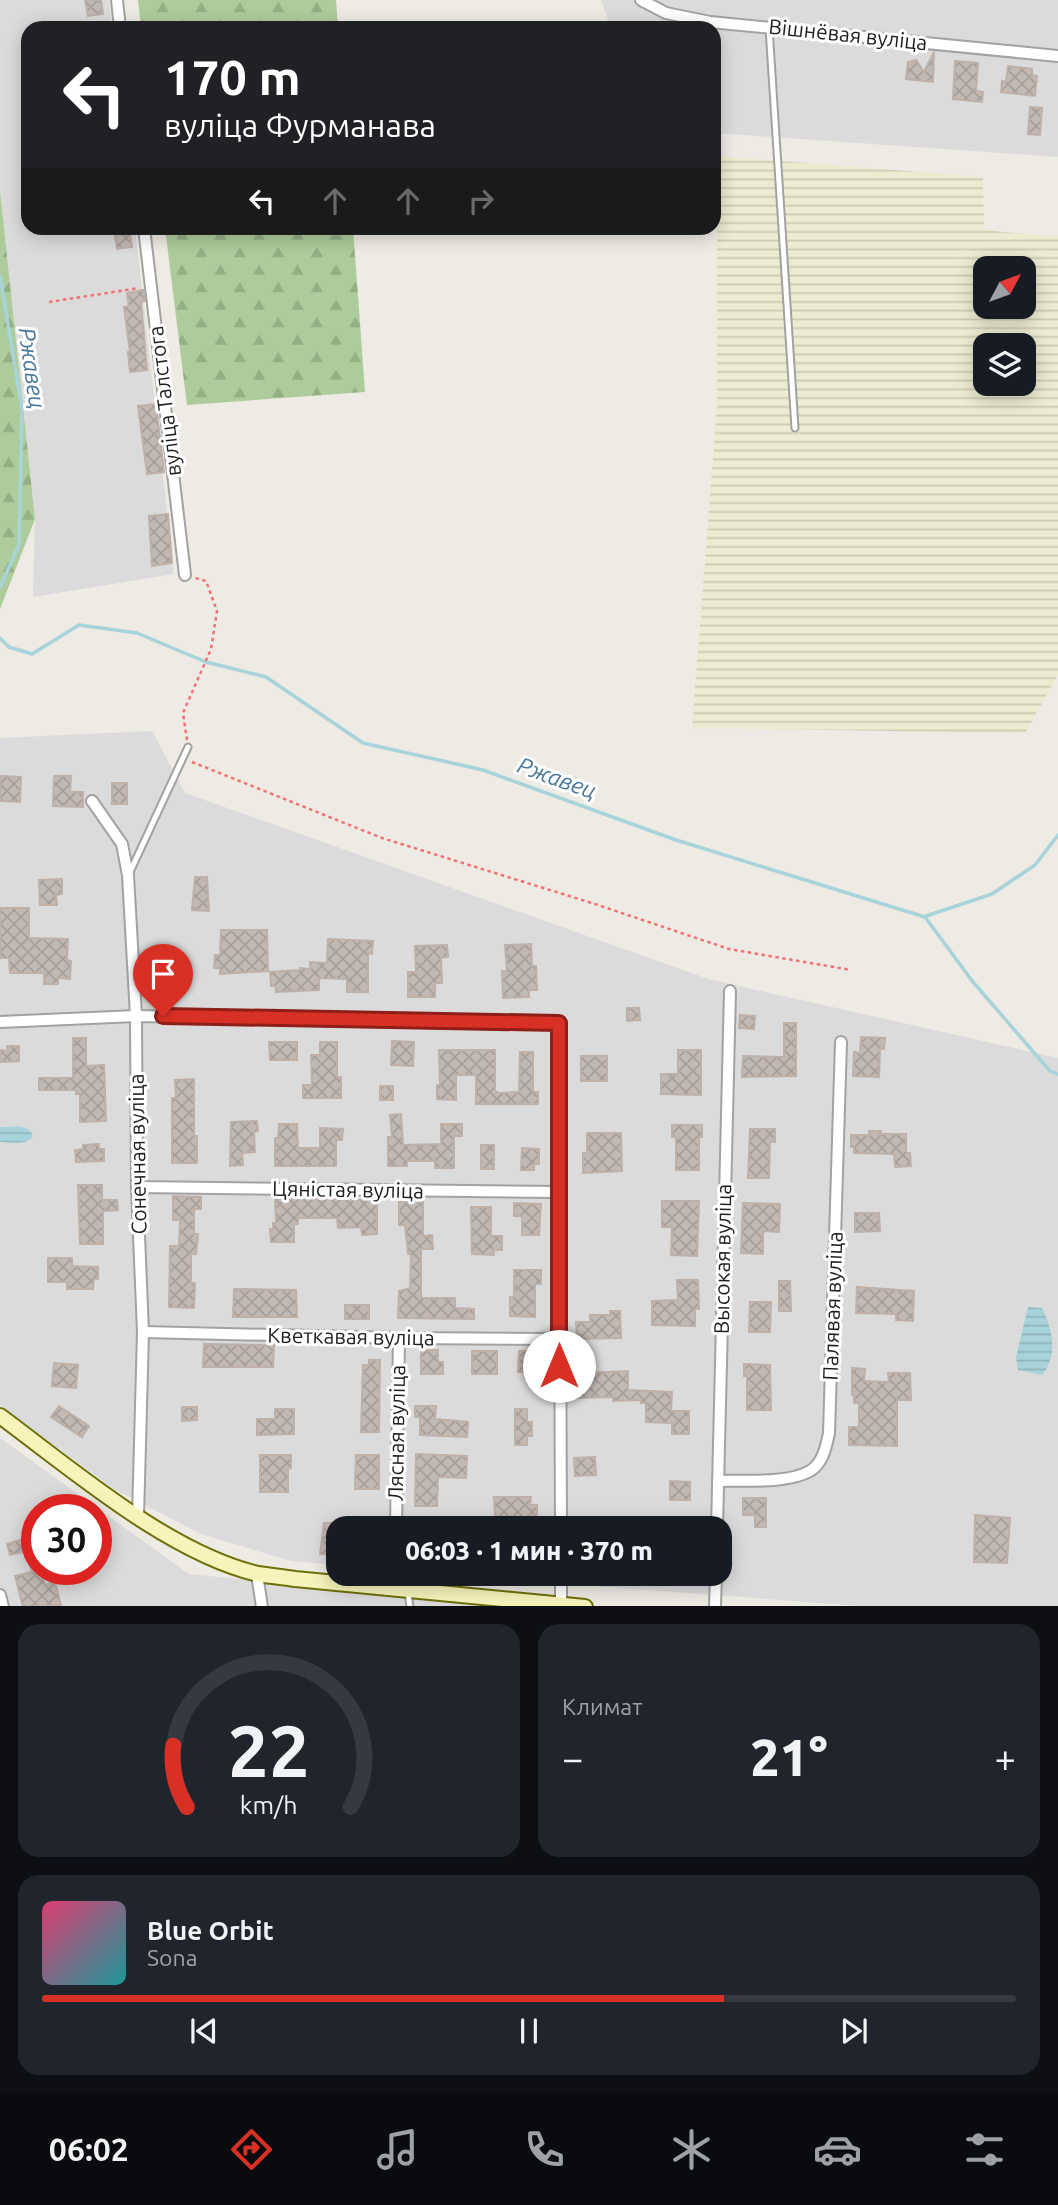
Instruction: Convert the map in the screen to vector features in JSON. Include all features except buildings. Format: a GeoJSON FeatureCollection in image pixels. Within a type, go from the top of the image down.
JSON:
{"type":"FeatureCollection","features":[{"type":"Feature","properties":{"kind":"main road"},"geometry":{"type":"LineString","coordinates":[[0,1416],[138,1517],[170,1537],[257,1574],[326,1579]]}},
{"type":"Feature","properties":{"kind":"main road"},"geometry":{"type":"LineString","coordinates":[[414,1586],[585,1606]]}},
{"type":"Feature","properties":{"kind":"street"},"geometry":{"type":"LineString","coordinates":[[117,0],[119,21]]}},
{"type":"Feature","properties":{"kind":"street","name":"Вішнёвая вуліца"},"geometry":{"type":"LineString","coordinates":[[641,0],[654,8],[678,16],[719,21]]}},
{"type":"Feature","properties":{"kind":"street","name":"Вішнёвая вуліца"},"geometry":{"type":"LineString","coordinates":[[721,21],[1058,56]]}},
{"type":"Feature","properties":{"kind":"street","name":"вуліца Талстога"},"geometry":{"type":"LineString","coordinates":[[145,235],[185,575]]}},
{"type":"Feature","properties":{"kind":"street","name":"Сонечная вуліца"},"geometry":{"type":"LineString","coordinates":[[92,801],[122,845],[128,875],[136,1016],[137,1187],[143,1332],[138,1517]]}},
{"type":"Feature","properties":{"kind":"street","name":"Высокая вуліца"},"geometry":{"type":"LineString","coordinates":[[717,1516],[730,991]]}},
{"type":"Feature","properties":{"kind":"street"},"geometry":{"type":"LineString","coordinates":[[0,1022],[136,1016],[559,1023],[561,1516]]}},
{"type":"Feature","properties":{"kind":"street","name":"Палявая вуліца"},"geometry":{"type":"LineString","coordinates":[[718,1481],[782,1479],[810,1471],[823,1456],[829,1433],[841,1042]]}},
{"type":"Feature","properties":{"kind":"street","name":"Цяністая вуліца"},"geometry":{"type":"LineString","coordinates":[[137,1187],[558,1192]]}},
{"type":"Feature","properties":{"kind":"street","name":"Кветкавая вуліца"},"geometry":{"type":"LineString","coordinates":[[143,1332],[559,1339]]}},
{"type":"Feature","properties":{"kind":"street","name":"Лясная вуліца"},"geometry":{"type":"LineString","coordinates":[[396,1516],[399,1338]]}},
{"type":"Feature","properties":{"kind":"street"},"geometry":{"type":"LineString","coordinates":[[257,1574],[262,1606]]}},
{"type":"Feature","properties":{"kind":"street"},"geometry":{"type":"LineString","coordinates":[[561,1586],[561,1605]]}},
{"type":"Feature","properties":{"kind":"street"},"geometry":{"type":"LineString","coordinates":[[715,1606],[716,1586]]}},
{"type":"Feature","properties":{"kind":"street"},"geometry":{"type":"LineString","coordinates":[[0,1595],[3,1606]]}},
{"type":"Feature","properties":{"kind":"lane"},"geometry":{"type":"LineString","coordinates":[[769,27],[795,428]]}},
{"type":"Feature","properties":{"kind":"lane"},"geometry":{"type":"LineString","coordinates":[[128,875],[188,747]]}},
{"type":"Feature","properties":{"kind":"lane"},"geometry":{"type":"LineString","coordinates":[[400,1586],[410,1606]]}},
{"type":"Feature","properties":{"kind":"path"},"geometry":{"type":"LineString","coordinates":[[49,302],[151,287]]}},
{"type":"Feature","properties":{"kind":"path"},"geometry":{"type":"LineString","coordinates":[[185,575],[206,581],[216,611],[209,653],[183,713],[188,747]]}},
{"type":"Feature","properties":{"kind":"path"},"geometry":{"type":"LineString","coordinates":[[183,758],[382,838],[596,904],[729,949],[851,970]]}},
{"type":"Feature","properties":{"kind":"shaded area"},"geometry":{"type":"Polygon","coordinates":[[[0,0],[109,0],[111,21],[21,21],[21,235],[136,235],[174,574],[33,597],[35,519],[0,190],[0,0]]]}},
{"type":"Feature","properties":{"kind":"shaded area"},"geometry":{"type":"Polygon","coordinates":[[[601,0],[1058,0],[1058,157],[721,133],[721,21],[608,21],[601,0]]]}},
{"type":"Feature","properties":{"kind":"shaded area"},"geometry":{"type":"Polygon","coordinates":[[[152,731],[185,793],[708,979],[1058,1058],[1058,1606],[858,1606],[594,1586],[732,1586],[732,1516],[326,1516],[326,1564],[291,1561],[201,1534],[114,1489],[0,1405],[0,738],[152,731]]]}},
{"type":"Feature","properties":{"kind":"shaded area"},"geometry":{"type":"Polygon","coordinates":[[[0,1438],[78,1494],[21,1494],[21,1585],[112,1585],[112,1519],[189,1574],[501,1606],[0,1606],[0,1438]]]}},
{"type":"Feature","properties":{"kind":"green space"},"geometry":{"type":"Polygon","coordinates":[[[138,0],[336,0],[338,21],[140,21],[138,0]]]}},
{"type":"Feature","properties":{"kind":"green space"},"geometry":{"type":"Polygon","coordinates":[[[721,156],[983,177],[984,230],[1058,237],[1058,675],[1025,733],[692,728],[717,407],[717,235],[721,235],[721,156]]]}},
{"type":"Feature","properties":{"kind":"green space"},"geometry":{"type":"Polygon","coordinates":[[[0,190],[35,519],[0,609],[0,190]]]}},
{"type":"Feature","properties":{"kind":"green space"},"geometry":{"type":"Polygon","coordinates":[[[166,235],[354,235],[365,392],[187,405],[166,235]]]}},
{"type":"Feature","properties":{"kind":"water"},"geometry":{"type":"Polygon","coordinates":[[[0,1127],[24,1127],[33,1136],[23,1142],[0,1142],[0,1127]]]}},
{"type":"Feature","properties":{"kind":"water"},"geometry":{"type":"Polygon","coordinates":[[[1028,1307],[1042,1308],[1051,1334],[1052,1351],[1042,1375],[1018,1370],[1016,1357],[1028,1307]]]}},
{"type":"Feature","properties":{"kind":"waterway","name":"Ржавец"},"geometry":{"type":"LineString","coordinates":[[0,276],[22,409],[19,545],[0,587]]}},
{"type":"Feature","properties":{"kind":"waterway","name":"Ржавец"},"geometry":{"type":"LineString","coordinates":[[0,638],[9,647],[32,654],[79,625],[137,633],[206,662],[266,677],[363,743],[483,770],[676,840],[925,917],[973,982],[1050,1071],[1058,1074]]}},
{"type":"Feature","properties":{"kind":"waterway"},"geometry":{"type":"LineString","coordinates":[[926,916],[992,894],[1035,865],[1058,835]]}},
{"type":"Feature","properties":{"kind":"route"},"geometry":{"type":"LineString","coordinates":[[163,1016],[559,1023],[559,1366]]}}]}
